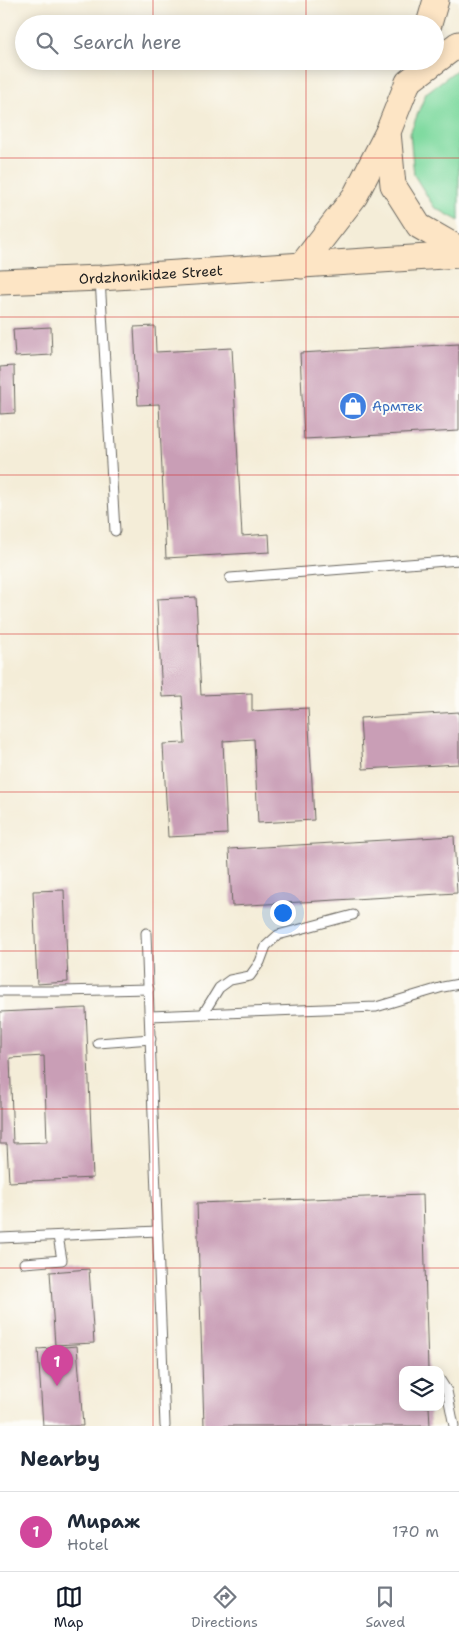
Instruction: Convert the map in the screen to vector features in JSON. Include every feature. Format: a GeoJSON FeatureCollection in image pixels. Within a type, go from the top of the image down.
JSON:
{"type":"FeatureCollection","features":[{"type":"Feature","properties":{"kind":"main road"},"geometry":{"type":"LineString","coordinates":[[432,15],[436,0]]}},
{"type":"Feature","properties":{"kind":"main road"},"geometry":{"type":"LineString","coordinates":[[444,53],[459,44]]}},
{"type":"Feature","properties":{"kind":"main road"},"geometry":{"type":"LineString","coordinates":[[301,266],[355,196],[388,132],[412,72]]}},
{"type":"Feature","properties":{"kind":"main road"},"geometry":{"type":"LineString","coordinates":[[388,132],[393,185],[419,226],[459,248]]}},
{"type":"Feature","properties":{"kind":"main road","name":"Ordzhonikidze Street"},"geometry":{"type":"LineString","coordinates":[[0,282],[100,278],[459,256]]}},
{"type":"Feature","properties":{"kind":"lane"},"geometry":{"type":"LineString","coordinates":[[100,278],[115,531]]}},
{"type":"Feature","properties":{"kind":"lane"},"geometry":{"type":"LineString","coordinates":[[230,578],[459,560]]}},
{"type":"Feature","properties":{"kind":"lane"},"geometry":{"type":"LineString","coordinates":[[203,1014],[219,988],[230,980],[250,976],[260,962],[266,946],[278,935],[353,915]]}},
{"type":"Feature","properties":{"kind":"lane"},"geometry":{"type":"LineString","coordinates":[[146,932],[165,1426]]}},
{"type":"Feature","properties":{"kind":"lane"},"geometry":{"type":"LineString","coordinates":[[150,1016],[376,1006],[459,984]]}},
{"type":"Feature","properties":{"kind":"lane"},"geometry":{"type":"LineString","coordinates":[[0,990],[149,989]]}},
{"type":"Feature","properties":{"kind":"lane"},"geometry":{"type":"LineString","coordinates":[[98,1043],[151,1039]]}},
{"type":"Feature","properties":{"kind":"lane"},"geometry":{"type":"LineString","coordinates":[[0,1238],[158,1231]]}},
{"type":"Feature","properties":{"kind":"lane"},"geometry":{"type":"LineString","coordinates":[[24,1263],[62,1260],[58,1236]]}},
{"type":"Feature","properties":{"kind":"lane"},"geometry":{"type":"LineString","coordinates":[[444,1386],[447,1391],[454,1426]]}},
{"type":"Feature","properties":{"kind":"green space"},"geometry":{"type":"Polygon","coordinates":[[[459,68],[459,221],[434,207],[414,175],[410,133],[426,93],[459,68]]]}},
{"type":"Feature","properties":{"kind":"building"},"geometry":{"type":"Polygon","coordinates":[[[155,326],[156,352],[232,348],[242,536],[269,534],[270,552],[166,558],[159,404],[138,405],[134,327],[155,326]]]}},
{"type":"Feature","properties":{"kind":"building"},"geometry":{"type":"Polygon","coordinates":[[[51,327],[52,355],[15,357],[13,329],[51,327]]]}},
{"type":"Feature","properties":{"kind":"building"},"geometry":{"type":"Polygon","coordinates":[[[459,344],[459,431],[304,439],[300,353],[459,344]]]}},
{"type":"Feature","properties":{"kind":"building"},"geometry":{"type":"Polygon","coordinates":[[[14,366],[15,413],[0,414],[0,367],[14,366]]]}},
{"type":"Feature","properties":{"kind":"building"},"geometry":{"type":"Polygon","coordinates":[[[196,597],[201,695],[252,693],[252,711],[308,708],[314,820],[258,823],[254,739],[223,741],[227,834],[168,837],[163,744],[185,743],[182,696],[162,697],[157,599],[196,597]]]}},
{"type":"Feature","properties":{"kind":"building"},"geometry":{"type":"Polygon","coordinates":[[[459,712],[459,764],[363,769],[360,718],[459,712]]]}},
{"type":"Feature","properties":{"kind":"building"},"geometry":{"type":"Polygon","coordinates":[[[454,836],[457,893],[232,906],[229,849],[454,836]]]}},
{"type":"Feature","properties":{"kind":"building"},"geometry":{"type":"Polygon","coordinates":[[[64,890],[68,982],[37,984],[33,891],[64,890]]]}},
{"type":"Feature","properties":{"kind":"building"},"geometry":{"type":"Polygon","coordinates":[[[86,1008],[93,1178],[9,1182],[7,1144],[0,1144],[0,1012],[86,1008]],[[44,1056],[10,1058],[13,1143],[47,1142],[44,1056]]]}},
{"type":"Feature","properties":{"kind":"building"},"geometry":{"type":"Polygon","coordinates":[[[423,1195],[428,1366],[399,1366],[399,1411],[429,1411],[430,1426],[204,1426],[197,1203],[423,1195]]]}},
{"type":"Feature","properties":{"kind":"building"},"geometry":{"type":"Polygon","coordinates":[[[89,1269],[94,1343],[55,1345],[50,1272],[89,1269]]]}},
{"type":"Feature","properties":{"kind":"building"},"geometry":{"type":"Polygon","coordinates":[[[77,1346],[83,1426],[43,1426],[38,1349],[77,1346]]]}},
{"type":"Feature","properties":{"kind":"place","name":"Армтек"},"geometry":{"type":"Point","coordinates":[353,406]}},
{"type":"Feature","properties":{"kind":"place","name":"Мираж"},"geometry":{"type":"Point","coordinates":[57,1386]}}]}
